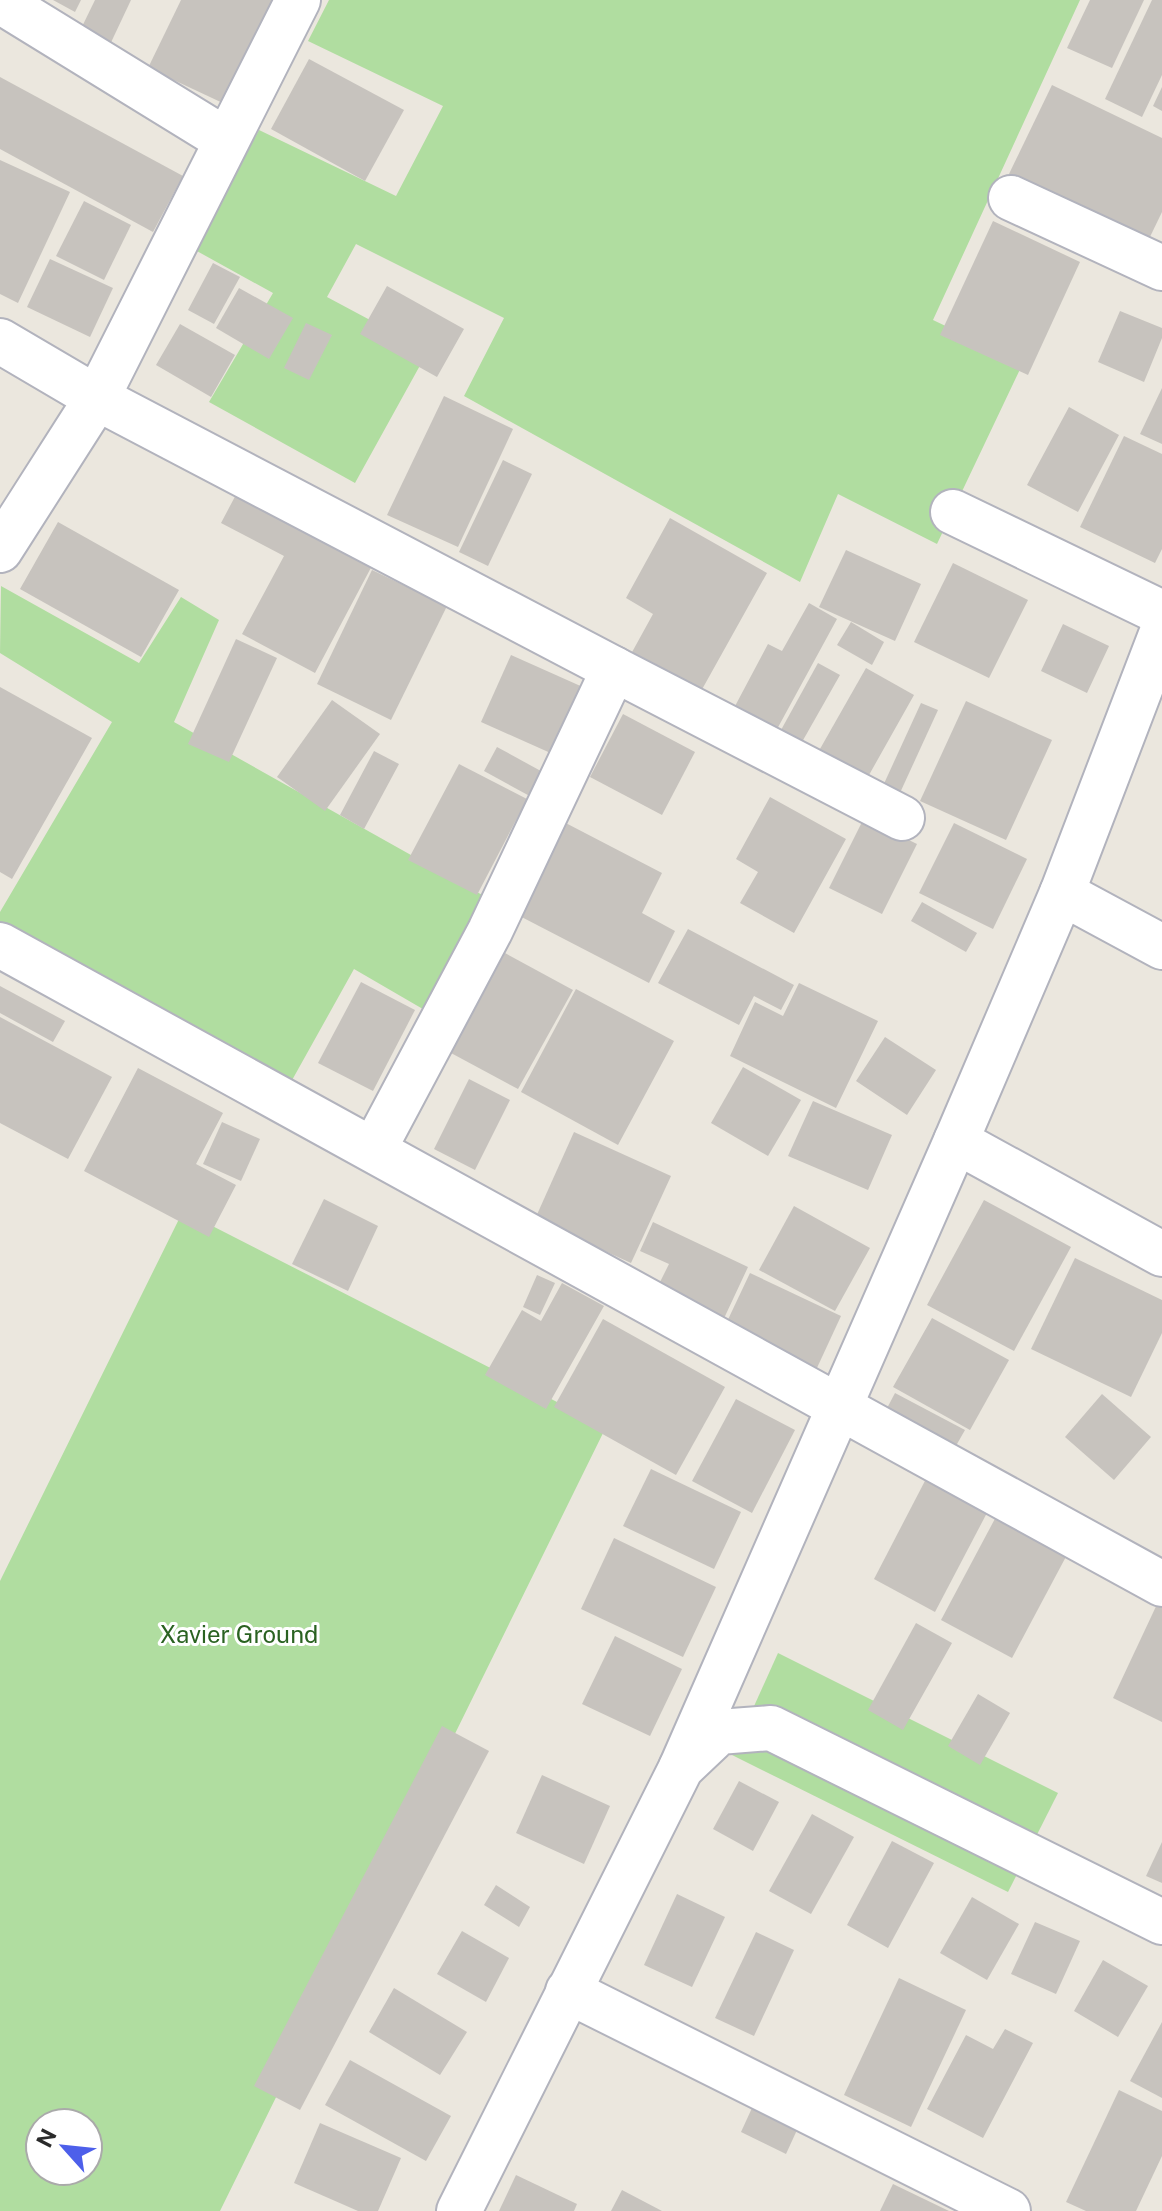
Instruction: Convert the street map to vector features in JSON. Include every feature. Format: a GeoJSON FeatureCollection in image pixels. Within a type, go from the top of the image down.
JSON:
{"type":"FeatureCollection","features":[{"type":"Feature","properties":{"kind":"street"},"geometry":{"type":"LineString","coordinates":[[0,550],[97,398],[298,0]]}},
{"type":"Feature","properties":{"kind":"street"},"geometry":{"type":"LineString","coordinates":[[0,1],[226,140]]}},
{"type":"Feature","properties":{"kind":"street"},"geometry":{"type":"LineString","coordinates":[[1011,198],[1162,268]]}},
{"type":"Feature","properties":{"kind":"street"},"geometry":{"type":"LineString","coordinates":[[0,341],[97,398],[902,818]]}},
{"type":"Feature","properties":{"kind":"street"},"geometry":{"type":"LineString","coordinates":[[953,512],[1162,613]]}},
{"type":"Feature","properties":{"kind":"street"},"geometry":{"type":"LineString","coordinates":[[459,2211],[681,1768],[1062,893],[1162,632]]}},
{"type":"Feature","properties":{"kind":"street"},"geometry":{"type":"LineString","coordinates":[[374,1149],[490,931],[614,669]]}},
{"type":"Feature","properties":{"kind":"street"},"geometry":{"type":"LineString","coordinates":[[1062,893],[1162,947]]}},
{"type":"Feature","properties":{"kind":"street"},"geometry":{"type":"LineString","coordinates":[[0,945],[1162,1584]]}},
{"type":"Feature","properties":{"kind":"street"},"geometry":{"type":"LineString","coordinates":[[956,1141],[1162,1254]]}},
{"type":"Feature","properties":{"kind":"street"},"geometry":{"type":"LineString","coordinates":[[681,1768],[719,1732],[771,1728],[1162,1922]]}},
{"type":"Feature","properties":{"kind":"street"},"geometry":{"type":"LineString","coordinates":[[568,1991],[1008,2211]]}},
{"type":"Feature","properties":{"kind":"green space"},"geometry":{"type":"Polygon","coordinates":[[[329,0],[1080,0],[933,320],[1023,363],[937,544],[838,494],[800,582],[464,396],[504,318],[356,244],[327,297],[428,351],[355,483],[209,402],[273,293],[195,250],[259,130],[396,196],[443,106],[308,41],[329,0]]]}},
{"type":"Feature","properties":{"kind":"green space"},"geometry":{"type":"Polygon","coordinates":[[[1,586],[139,663],[181,597],[219,620],[174,722],[493,901],[428,1012],[354,969],[286,1091],[0,936],[0,912],[112,722],[0,653],[1,586]]]}},
{"type":"Feature","properties":{"kind":"green space","name":"Xavier Ground"},"geometry":{"type":"Polygon","coordinates":[[[183,1211],[606,1427],[220,2211],[0,2211],[0,1581],[183,1211]]]}},
{"type":"Feature","properties":{"kind":"green space"},"geometry":{"type":"Polygon","coordinates":[[[778,1653],[1058,1793],[1008,1892],[732,1755],[778,1653]]]}},
{"type":"Feature","properties":{"kind":"building"},"geometry":{"type":"Polygon","coordinates":[[[53,0],[81,0],[75,12],[53,0]]]}},
{"type":"Feature","properties":{"kind":"building"},"geometry":{"type":"Polygon","coordinates":[[[95,0],[131,0],[106,53],[76,39],[95,0]]]}},
{"type":"Feature","properties":{"kind":"building"},"geometry":{"type":"Polygon","coordinates":[[[181,0],[277,0],[227,105],[148,68],[181,0]]]}},
{"type":"Feature","properties":{"kind":"building"},"geometry":{"type":"Polygon","coordinates":[[[1090,0],[1144,0],[1112,68],[1067,48],[1090,0]]]}},
{"type":"Feature","properties":{"kind":"building"},"geometry":{"type":"Polygon","coordinates":[[[1152,0],[1162,0],[1162,75],[1142,117],[1105,99],[1152,0]]]}},
{"type":"Feature","properties":{"kind":"building"},"geometry":{"type":"Polygon","coordinates":[[[309,59],[404,110],[365,181],[271,129],[309,59]]]}},
{"type":"Feature","properties":{"kind":"building"},"geometry":{"type":"Polygon","coordinates":[[[0,77],[183,176],[153,232],[0,149],[0,77]]]}},
{"type":"Feature","properties":{"kind":"building"},"geometry":{"type":"Polygon","coordinates":[[[1052,85],[1162,138],[1162,212],[1148,241],[1009,174],[1052,85]]]}},
{"type":"Feature","properties":{"kind":"building"},"geometry":{"type":"Polygon","coordinates":[[[1162,87],[1162,111],[1153,106],[1162,87]]]}},
{"type":"Feature","properties":{"kind":"building"},"geometry":{"type":"Polygon","coordinates":[[[0,160],[70,192],[18,303],[0,294],[0,160]]]}},
{"type":"Feature","properties":{"kind":"building"},"geometry":{"type":"Polygon","coordinates":[[[84,201],[131,225],[104,280],[56,256],[84,201]]]}},
{"type":"Feature","properties":{"kind":"building"},"geometry":{"type":"Polygon","coordinates":[[[993,221],[1080,262],[1028,375],[940,335],[993,221]]]}},
{"type":"Feature","properties":{"kind":"building"},"geometry":{"type":"Polygon","coordinates":[[[50,259],[113,288],[90,337],[27,307],[50,259]]]}},
{"type":"Feature","properties":{"kind":"building"},"geometry":{"type":"Polygon","coordinates":[[[213,263],[240,277],[214,324],[188,310],[213,263]]]}},
{"type":"Feature","properties":{"kind":"building"},"geometry":{"type":"Polygon","coordinates":[[[387,286],[464,329],[437,377],[360,334],[387,286]]]}},
{"type":"Feature","properties":{"kind":"building"},"geometry":{"type":"Polygon","coordinates":[[[239,288],[293,318],[269,359],[216,328],[239,288]]]}},
{"type":"Feature","properties":{"kind":"building"},"geometry":{"type":"Polygon","coordinates":[[[1120,311],[1162,328],[1162,338],[1144,382],[1098,362],[1120,311]]]}},
{"type":"Feature","properties":{"kind":"building"},"geometry":{"type":"Polygon","coordinates":[[[306,323],[332,335],[309,380],[284,368],[306,323]]]}},
{"type":"Feature","properties":{"kind":"building"},"geometry":{"type":"Polygon","coordinates":[[[180,324],[235,355],[211,397],[156,365],[180,324]]]}},
{"type":"Feature","properties":{"kind":"building"},"geometry":{"type":"Polygon","coordinates":[[[1162,388],[1162,444],[1140,434],[1162,388]]]}},
{"type":"Feature","properties":{"kind":"building"},"geometry":{"type":"Polygon","coordinates":[[[444,396],[513,429],[458,547],[387,515],[444,396]]]}},
{"type":"Feature","properties":{"kind":"building"},"geometry":{"type":"Polygon","coordinates":[[[1069,407],[1119,435],[1078,512],[1027,485],[1069,407]]]}},
{"type":"Feature","properties":{"kind":"building"},"geometry":{"type":"Polygon","coordinates":[[[1124,436],[1162,454],[1162,549],[1155,563],[1080,527],[1124,436]]]}},
{"type":"Feature","properties":{"kind":"building"},"geometry":{"type":"Polygon","coordinates":[[[503,460],[532,474],[488,566],[459,552],[503,460]]]}},
{"type":"Feature","properties":{"kind":"building"},"geometry":{"type":"Polygon","coordinates":[[[239,489],[374,562],[315,673],[242,634],[284,556],[221,523],[239,489]]]}},
{"type":"Feature","properties":{"kind":"building"},"geometry":{"type":"Polygon","coordinates":[[[670,518],[767,573],[700,693],[631,654],[653,614],[626,598],[670,518]]]}},
{"type":"Feature","properties":{"kind":"building"},"geometry":{"type":"Polygon","coordinates":[[[58,522],[179,590],[141,657],[20,589],[58,522]]]}},
{"type":"Feature","properties":{"kind":"building"},"geometry":{"type":"Polygon","coordinates":[[[846,550],[921,584],[895,641],[819,607],[846,550]]]}},
{"type":"Feature","properties":{"kind":"building"},"geometry":{"type":"Polygon","coordinates":[[[953,563],[1028,600],[989,678],[914,642],[953,563]]]}},
{"type":"Feature","properties":{"kind":"building"},"geometry":{"type":"Polygon","coordinates":[[[372,570],[447,606],[391,720],[317,684],[372,570]]]}},
{"type":"Feature","properties":{"kind":"building"},"geometry":{"type":"Polygon","coordinates":[[[809,603],[837,619],[776,731],[734,708],[768,644],[782,651],[809,603]]]}},
{"type":"Feature","properties":{"kind":"building"},"geometry":{"type":"Polygon","coordinates":[[[851,622],[884,642],[872,665],[837,645],[851,622]]]}},
{"type":"Feature","properties":{"kind":"building"},"geometry":{"type":"Polygon","coordinates":[[[1063,624],[1109,646],[1087,693],[1041,671],[1063,624]]]}},
{"type":"Feature","properties":{"kind":"building"},"geometry":{"type":"Polygon","coordinates":[[[236,639],[277,658],[229,762],[188,744],[236,639]]]}},
{"type":"Feature","properties":{"kind":"building"},"geometry":{"type":"Polygon","coordinates":[[[511,655],[585,688],[555,755],[481,722],[511,655]]]}},
{"type":"Feature","properties":{"kind":"building"},"geometry":{"type":"Polygon","coordinates":[[[818,663],[840,675],[802,742],[781,730],[818,663]]]}},
{"type":"Feature","properties":{"kind":"building"},"geometry":{"type":"Polygon","coordinates":[[[866,668],[914,695],[860,791],[812,763],[866,668]]]}},
{"type":"Feature","properties":{"kind":"building"},"geometry":{"type":"Polygon","coordinates":[[[0,687],[92,738],[12,879],[0,872],[0,687]]]}},
{"type":"Feature","properties":{"kind":"building"},"geometry":{"type":"Polygon","coordinates":[[[332,700],[380,734],[325,811],[277,777],[332,700]]]}},
{"type":"Feature","properties":{"kind":"building"},"geometry":{"type":"Polygon","coordinates":[[[966,701],[1052,740],[1006,840],[920,801],[966,701]]]}},
{"type":"Feature","properties":{"kind":"building"},"geometry":{"type":"Polygon","coordinates":[[[921,703],[938,710],[899,795],[882,788],[921,703]]]}},
{"type":"Feature","properties":{"kind":"building"},"geometry":{"type":"Polygon","coordinates":[[[623,714],[695,752],[662,815],[590,777],[623,714]]]}},
{"type":"Feature","properties":{"kind":"building"},"geometry":{"type":"Polygon","coordinates":[[[497,747],[550,776],[537,800],[484,771],[497,747]]]}},
{"type":"Feature","properties":{"kind":"building"},"geometry":{"type":"Polygon","coordinates":[[[374,751],[399,764],[364,829],[340,815],[374,751]]]}},
{"type":"Feature","properties":{"kind":"building"},"geometry":{"type":"Polygon","coordinates":[[[459,764],[527,799],[477,895],[408,860],[459,764]]]}},
{"type":"Feature","properties":{"kind":"building"},"geometry":{"type":"Polygon","coordinates":[[[770,797],[846,839],[794,933],[740,903],[758,872],[736,859],[770,797]]]}},
{"type":"Feature","properties":{"kind":"building"},"geometry":{"type":"Polygon","coordinates":[[[864,818],[917,844],[882,914],[829,888],[864,818]]]}},
{"type":"Feature","properties":{"kind":"building"},"geometry":{"type":"Polygon","coordinates":[[[558,819],[662,873],[642,913],[675,931],[649,983],[510,911],[558,819]]]}},
{"type":"Feature","properties":{"kind":"building"},"geometry":{"type":"Polygon","coordinates":[[[954,823],[1027,859],[993,929],[919,893],[954,823]]]}},
{"type":"Feature","properties":{"kind":"building"},"geometry":{"type":"Polygon","coordinates":[[[922,902],[977,933],[966,952],[911,921],[922,902]]]}},
{"type":"Feature","properties":{"kind":"building"},"geometry":{"type":"Polygon","coordinates":[[[688,929],[794,985],[781,1010],[754,996],[739,1025],[658,983],[688,929]]]}},
{"type":"Feature","properties":{"kind":"building"},"geometry":{"type":"Polygon","coordinates":[[[505,953],[573,990],[518,1089],[451,1053],[505,953]]]}},
{"type":"Feature","properties":{"kind":"building"},"geometry":{"type":"Polygon","coordinates":[[[361,982],[415,1010],[373,1091],[318,1063],[361,982]]]}},
{"type":"Feature","properties":{"kind":"building"},"geometry":{"type":"Polygon","coordinates":[[[799,983],[878,1021],[836,1108],[730,1056],[755,1002],[783,1016],[799,983]]]}},
{"type":"Feature","properties":{"kind":"building"},"geometry":{"type":"Polygon","coordinates":[[[0,986],[65,1021],[53,1042],[0,1013],[0,986]]]}},
{"type":"Feature","properties":{"kind":"building"},"geometry":{"type":"Polygon","coordinates":[[[576,989],[674,1041],[618,1145],[521,1092],[576,989]]]}},
{"type":"Feature","properties":{"kind":"building"},"geometry":{"type":"Polygon","coordinates":[[[0,1017],[112,1077],[68,1159],[0,1123],[0,1017]]]}},
{"type":"Feature","properties":{"kind":"building"},"geometry":{"type":"Polygon","coordinates":[[[885,1037],[936,1070],[907,1115],[856,1081],[885,1037]]]}},
{"type":"Feature","properties":{"kind":"building"},"geometry":{"type":"Polygon","coordinates":[[[743,1067],[801,1100],[768,1156],[711,1123],[743,1067]]]}},
{"type":"Feature","properties":{"kind":"building"},"geometry":{"type":"Polygon","coordinates":[[[138,1068],[223,1113],[196,1164],[236,1185],[209,1237],[84,1171],[138,1068]]]}},
{"type":"Feature","properties":{"kind":"building"},"geometry":{"type":"Polygon","coordinates":[[[469,1079],[510,1100],[475,1170],[434,1149],[469,1079]]]}},
{"type":"Feature","properties":{"kind":"building"},"geometry":{"type":"Polygon","coordinates":[[[813,1101],[892,1135],[868,1190],[788,1156],[813,1101]]]}},
{"type":"Feature","properties":{"kind":"building"},"geometry":{"type":"Polygon","coordinates":[[[222,1122],[260,1139],[241,1181],[203,1164],[222,1122]]]}},
{"type":"Feature","properties":{"kind":"building"},"geometry":{"type":"Polygon","coordinates":[[[574,1132],[671,1176],[631,1263],[535,1219],[574,1132]]]}},
{"type":"Feature","properties":{"kind":"building"},"geometry":{"type":"Polygon","coordinates":[[[324,1199],[378,1226],[348,1291],[292,1264],[324,1199]]]}},
{"type":"Feature","properties":{"kind":"building"},"geometry":{"type":"Polygon","coordinates":[[[984,1200],[1071,1247],[1014,1351],[927,1305],[984,1200]]]}},
{"type":"Feature","properties":{"kind":"building"},"geometry":{"type":"Polygon","coordinates":[[[794,1206],[870,1248],[835,1311],[759,1270],[794,1206]]]}},
{"type":"Feature","properties":{"kind":"building"},"geometry":{"type":"Polygon","coordinates":[[[653,1222],[748,1267],[719,1329],[652,1298],[669,1264],[640,1251],[653,1222]]]}},
{"type":"Feature","properties":{"kind":"building"},"geometry":{"type":"Polygon","coordinates":[[[1075,1258],[1162,1300],[1162,1333],[1131,1397],[1031,1349],[1075,1258]]]}},
{"type":"Feature","properties":{"kind":"building"},"geometry":{"type":"Polygon","coordinates":[[[750,1273],[841,1316],[816,1370],[724,1328],[750,1273]]]}},
{"type":"Feature","properties":{"kind":"building"},"geometry":{"type":"Polygon","coordinates":[[[537,1275],[555,1283],[540,1315],[523,1307],[537,1275]]]}},
{"type":"Feature","properties":{"kind":"building"},"geometry":{"type":"Polygon","coordinates":[[[562,1283],[604,1306],[546,1409],[485,1375],[522,1310],[541,1321],[562,1283]]]}},
{"type":"Feature","properties":{"kind":"building"},"geometry":{"type":"Polygon","coordinates":[[[932,1318],[1009,1360],[970,1430],[893,1387],[932,1318]]]}},
{"type":"Feature","properties":{"kind":"building"},"geometry":{"type":"Polygon","coordinates":[[[603,1319],[725,1387],[676,1475],[554,1407],[603,1319]]]}},
{"type":"Feature","properties":{"kind":"building"},"geometry":{"type":"Polygon","coordinates":[[[895,1393],[965,1430],[953,1451],[884,1414],[895,1393]]]}},
{"type":"Feature","properties":{"kind":"building"},"geometry":{"type":"Polygon","coordinates":[[[1102,1394],[1151,1437],[1114,1480],[1065,1437],[1102,1394]]]}},
{"type":"Feature","properties":{"kind":"building"},"geometry":{"type":"Polygon","coordinates":[[[736,1399],[795,1430],[752,1513],[692,1481],[736,1399]]]}},
{"type":"Feature","properties":{"kind":"building"},"geometry":{"type":"Polygon","coordinates":[[[651,1469],[741,1512],[714,1569],[623,1526],[651,1469]]]}},
{"type":"Feature","properties":{"kind":"building"},"geometry":{"type":"Polygon","coordinates":[[[927,1477],[989,1509],[935,1612],[874,1579],[927,1477]]]}},
{"type":"Feature","properties":{"kind":"building"},"geometry":{"type":"Polygon","coordinates":[[[998,1513],[1069,1551],[1012,1658],[941,1620],[998,1513]]]}},
{"type":"Feature","properties":{"kind":"building"},"geometry":{"type":"Polygon","coordinates":[[[614,1538],[716,1587],[683,1657],[581,1609],[614,1538]]]}},
{"type":"Feature","properties":{"kind":"building"},"geometry":{"type":"Polygon","coordinates":[[[1159,1600],[1162,1602],[1162,1722],[1113,1698],[1159,1600]]]}},
{"type":"Feature","properties":{"kind":"building"},"geometry":{"type":"Polygon","coordinates":[[[916,1623],[952,1643],[903,1730],[868,1710],[916,1623]]]}},
{"type":"Feature","properties":{"kind":"building"},"geometry":{"type":"Polygon","coordinates":[[[615,1636],[682,1669],[650,1736],[582,1704],[615,1636]]]}},
{"type":"Feature","properties":{"kind":"building"},"geometry":{"type":"Polygon","coordinates":[[[978,1694],[1010,1713],[980,1765],[948,1746],[978,1694]]]}},
{"type":"Feature","properties":{"kind":"building"},"geometry":{"type":"Polygon","coordinates":[[[442,1726],[489,1751],[300,2110],[254,2086],[442,1726]]]}},
{"type":"Feature","properties":{"kind":"building"},"geometry":{"type":"Polygon","coordinates":[[[542,1775],[610,1806],[584,1864],[516,1833],[542,1775]]]}},
{"type":"Feature","properties":{"kind":"building"},"geometry":{"type":"Polygon","coordinates":[[[739,1781],[779,1802],[753,1851],[713,1829],[739,1781]]]}},
{"type":"Feature","properties":{"kind":"building"},"geometry":{"type":"Polygon","coordinates":[[[812,1814],[854,1837],[811,1914],[769,1891],[812,1814]]]}},
{"type":"Feature","properties":{"kind":"building"},"geometry":{"type":"Polygon","coordinates":[[[892,1841],[934,1863],[888,1948],[847,1925],[892,1841]]]}},
{"type":"Feature","properties":{"kind":"building"},"geometry":{"type":"Polygon","coordinates":[[[1162,1842],[1162,1883],[1146,1876],[1162,1842]]]}},
{"type":"Feature","properties":{"kind":"building"},"geometry":{"type":"Polygon","coordinates":[[[496,1885],[530,1907],[519,1927],[484,1905],[496,1885]]]}},
{"type":"Feature","properties":{"kind":"building"},"geometry":{"type":"Polygon","coordinates":[[[677,1894],[725,1917],[692,1987],[644,1965],[677,1894]]]}},
{"type":"Feature","properties":{"kind":"building"},"geometry":{"type":"Polygon","coordinates":[[[972,1897],[1019,1924],[987,1980],[940,1953],[972,1897]]]}},
{"type":"Feature","properties":{"kind":"building"},"geometry":{"type":"Polygon","coordinates":[[[1035,1922],[1080,1941],[1056,1994],[1011,1974],[1035,1922]]]}},
{"type":"Feature","properties":{"kind":"building"},"geometry":{"type":"Polygon","coordinates":[[[462,1931],[509,1958],[486,2002],[437,1974],[462,1931]]]}},
{"type":"Feature","properties":{"kind":"building"},"geometry":{"type":"Polygon","coordinates":[[[756,1932],[794,1950],[754,2036],[715,2018],[756,1932]]]}},
{"type":"Feature","properties":{"kind":"building"},"geometry":{"type":"Polygon","coordinates":[[[1103,1960],[1148,1986],[1118,2037],[1074,2011],[1103,1960]]]}},
{"type":"Feature","properties":{"kind":"building"},"geometry":{"type":"Polygon","coordinates":[[[899,1978],[966,2010],[911,2127],[844,2095],[899,1978]]]}},
{"type":"Feature","properties":{"kind":"building"},"geometry":{"type":"Polygon","coordinates":[[[394,1988],[467,2032],[440,2075],[369,2032],[394,1988]]]}},
{"type":"Feature","properties":{"kind":"building"},"geometry":{"type":"Polygon","coordinates":[[[1162,2022],[1162,2098],[1130,2081],[1162,2022]]]}},
{"type":"Feature","properties":{"kind":"building"},"geometry":{"type":"Polygon","coordinates":[[[1005,2029],[1033,2043],[983,2138],[927,2109],[966,2035],[993,2049],[1005,2029]]]}},
{"type":"Feature","properties":{"kind":"building"},"geometry":{"type":"Polygon","coordinates":[[[350,2060],[451,2116],[426,2161],[325,2105],[350,2060]]]}},
{"type":"Feature","properties":{"kind":"building"},"geometry":{"type":"Polygon","coordinates":[[[1119,2090],[1162,2111],[1162,2156],[1136,2211],[1086,2211],[1066,2202],[1119,2090]]]}},
{"type":"Feature","properties":{"kind":"building"},"geometry":{"type":"Polygon","coordinates":[[[752,2108],[797,2130],[786,2154],[741,2132],[752,2108]]]}},
{"type":"Feature","properties":{"kind":"building"},"geometry":{"type":"Polygon","coordinates":[[[320,2123],[401,2158],[378,2211],[358,2211],[294,2183],[320,2123]]]}},
{"type":"Feature","properties":{"kind":"building"},"geometry":{"type":"Polygon","coordinates":[[[516,2175],[577,2204],[574,2211],[499,2211],[516,2175]]]}},
{"type":"Feature","properties":{"kind":"building"},"geometry":{"type":"Polygon","coordinates":[[[893,2184],[949,2211],[880,2211],[893,2184]]]}},
{"type":"Feature","properties":{"kind":"building"},"geometry":{"type":"Polygon","coordinates":[[[622,2190],[662,2211],[611,2211],[622,2190]]]}}]}
